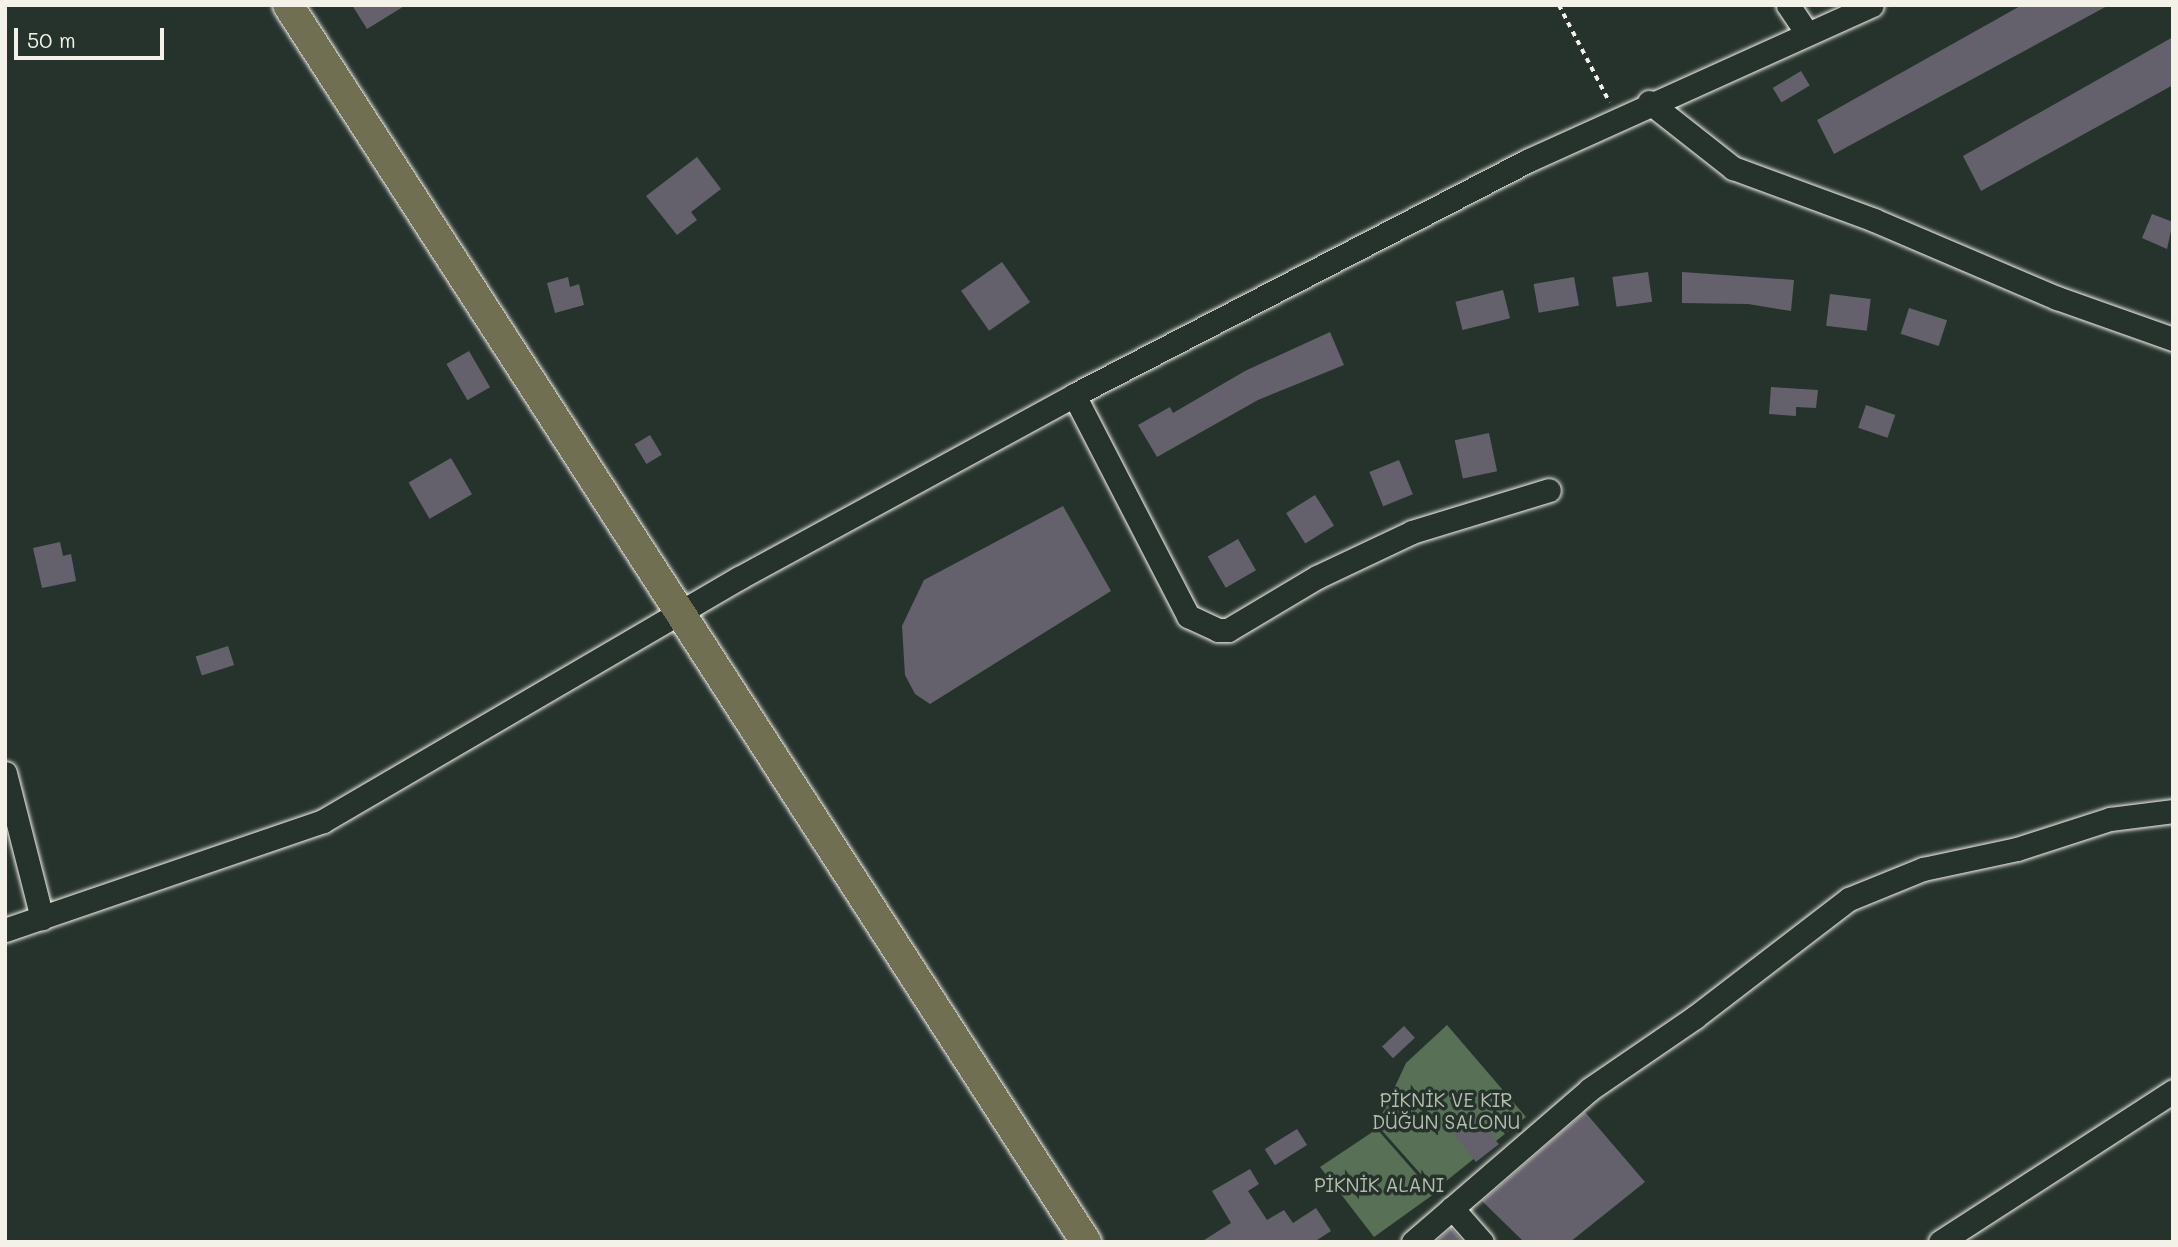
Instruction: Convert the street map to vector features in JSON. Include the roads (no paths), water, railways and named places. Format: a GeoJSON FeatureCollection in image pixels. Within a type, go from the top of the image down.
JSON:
{"type":"FeatureCollection","features":[{"type":"Feature","properties":{"kind":"main road"},"geometry":{"type":"LineString","coordinates":[[288,5],[1086,1242]]}},
{"type":"Feature","properties":{"kind":"street"},"geometry":{"type":"LineString","coordinates":[[1788,5],[1807,33]]}},
{"type":"Feature","properties":{"kind":"street"},"geometry":{"type":"LineString","coordinates":[[5,930],[323,821],[679,612],[1074,395],[1619,116],[1871,5]]}},
{"type":"Feature","properties":{"kind":"street"},"geometry":{"type":"LineString","coordinates":[[1649,102],[1733,168],[1874,220],[2057,298],[2173,339]]}},
{"type":"Feature","properties":{"kind":"street"},"geometry":{"type":"LineString","coordinates":[[1074,395],[1188,616],[1219,630],[1228,629],[1317,577],[1412,532],[1549,490]]}},
{"type":"Feature","properties":{"kind":"street"},"geometry":{"type":"LineString","coordinates":[[5,773],[42,918]]}},
{"type":"Feature","properties":{"kind":"street"},"geometry":{"type":"LineString","coordinates":[[1413,1242],[1590,1088],[1695,1017],[1849,899],[1923,869],[2017,849],[2110,820],[2173,811]]}},
{"type":"Feature","properties":{"kind":"street"},"geometry":{"type":"LineString","coordinates":[[1940,1242],[2173,1091]]}},
{"type":"Feature","properties":{"kind":"street"},"geometry":{"type":"LineString","coordinates":[[1452,1208],[1482,1242]]}},
{"type":"Feature","properties":{"kind":"park label","name":"PİKNİK VE KIR DÜĞUN SALONU"},"geometry":{"type":"Point","coordinates":[1446,1111]}},
{"type":"Feature","properties":{"kind":"park label","name":"PİKNİK ALANI"},"geometry":{"type":"Point","coordinates":[1379,1185]}}]}
